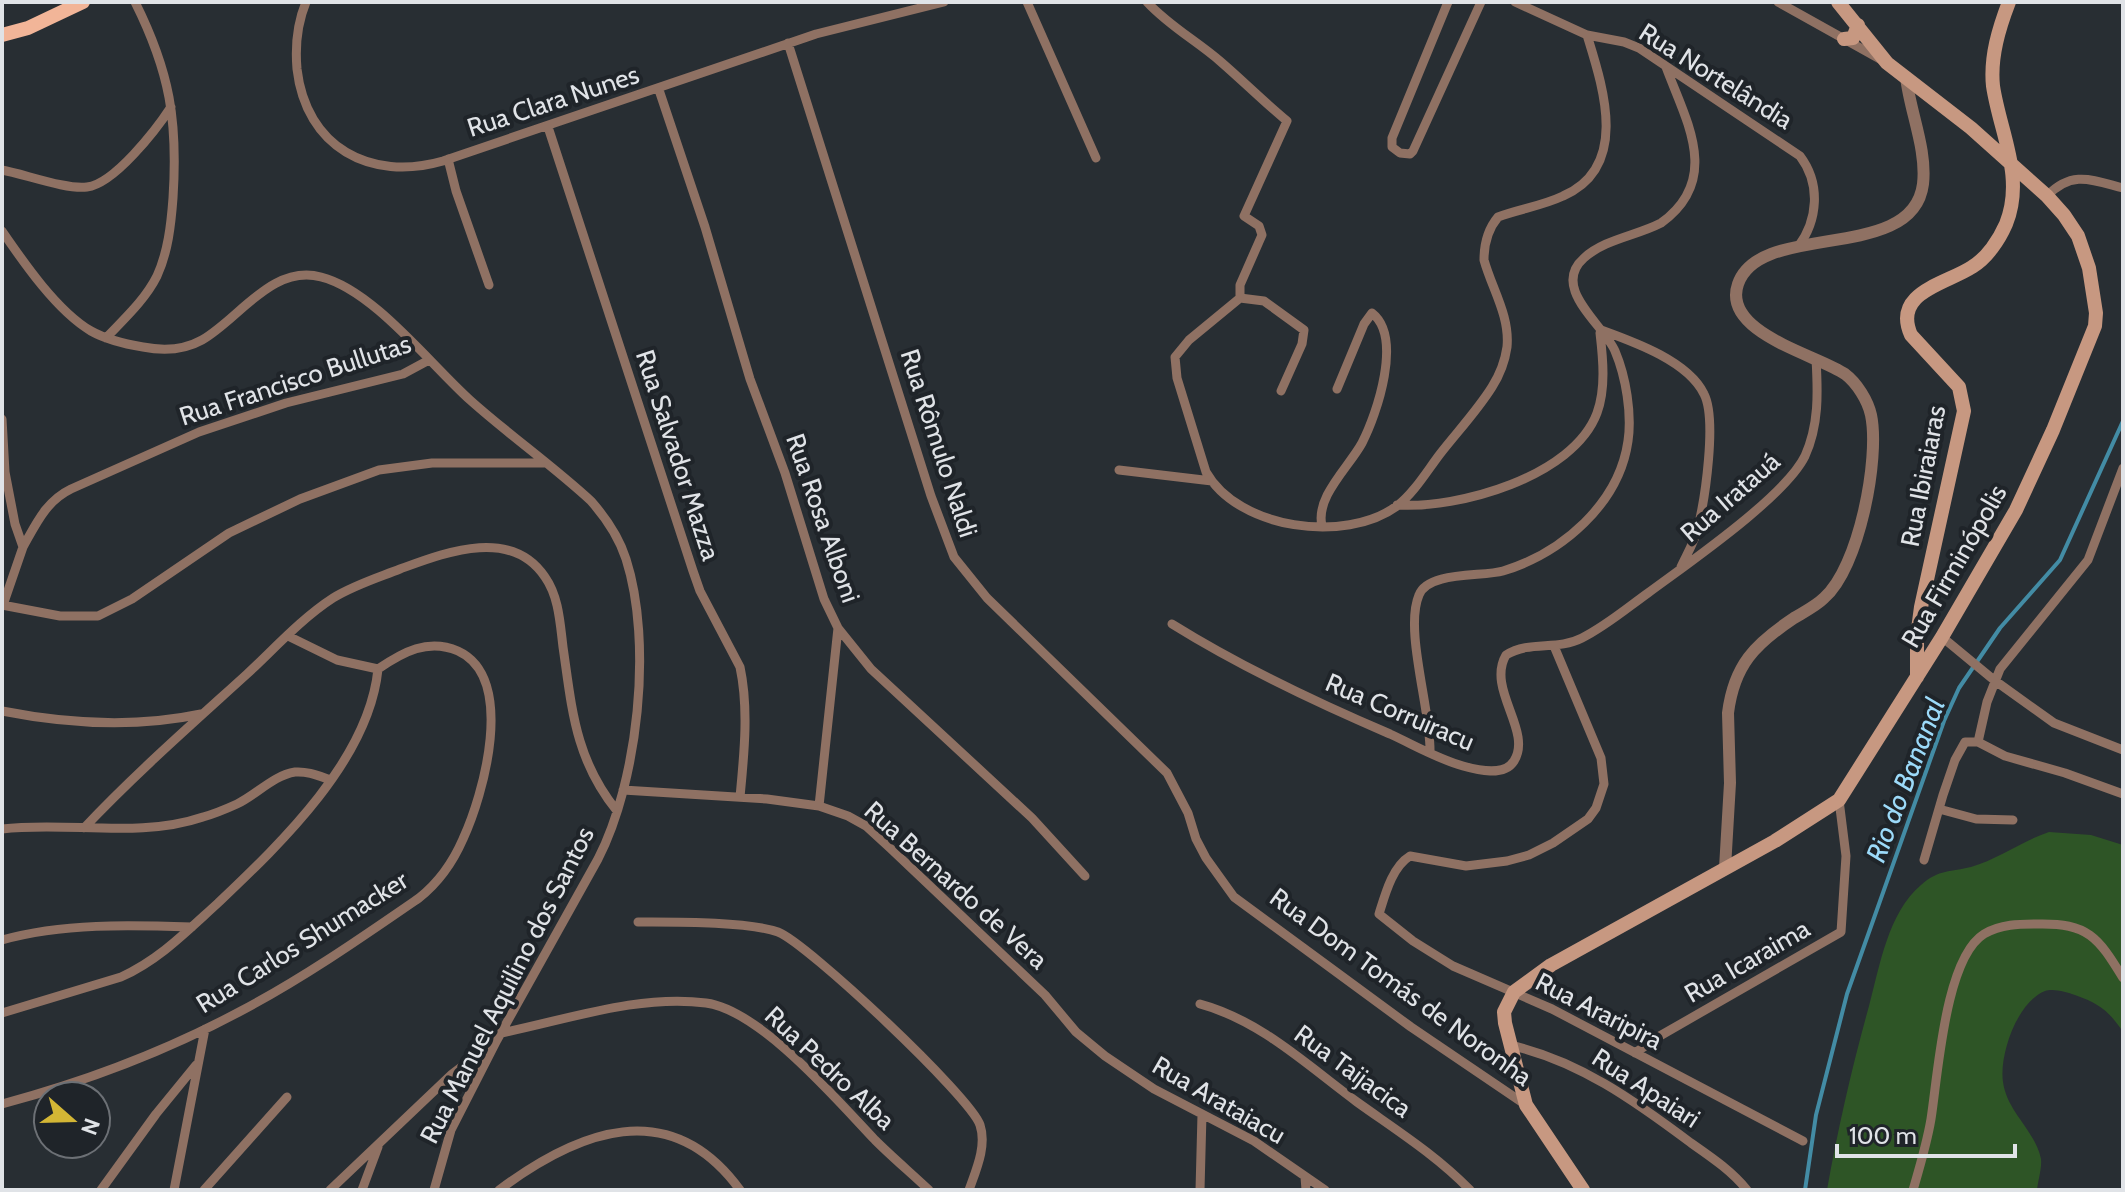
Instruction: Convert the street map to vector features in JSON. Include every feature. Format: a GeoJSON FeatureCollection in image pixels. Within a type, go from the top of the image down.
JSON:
{"type":"FeatureCollection","features":[{"type":"Feature","properties":{"kind":"main road"},"geometry":{"type":"LineString","coordinates":[[2,35],[28,28],[83,2]]}},
{"type":"Feature","properties":{"kind":"main road"},"geometry":{"type":"LineString","coordinates":[[1838,2],[1887,63]]}},
{"type":"Feature","properties":{"kind":"main road","name":"Rua Ibiraiaras"},"geometry":{"type":"LineString","coordinates":[[1924,653],[1919,627],[1964,411],[1959,387],[1911,335],[1907,326],[1909,309],[1913,301],[1929,289],[1981,261],[1995,243],[2014,202],[2012,163],[1998,109],[1993,70],[1999,32],[2009,2]]}},
{"type":"Feature","properties":{"kind":"main road"},"geometry":{"type":"LineString","coordinates":[[1844,39],[1856,35],[1858,25]]}},
{"type":"Feature","properties":{"kind":"main road","name":"Rua Firminópolis"},"geometry":{"type":"LineString","coordinates":[[1514,992],[1551,965],[1775,841],[1839,800],[1917,678],[1924,653],[1946,641],[2037,467],[2095,326],[2094,296],[2084,253],[2064,215],[2012,163],[1887,63]]}},
{"type":"Feature","properties":{"kind":"main road"},"geometry":{"type":"LineString","coordinates":[[1919,627],[1946,641]]}},
{"type":"Feature","properties":{"kind":"main road"},"geometry":{"type":"LineString","coordinates":[[1514,992],[1504,1012],[1509,1045],[1526,1105]]}},
{"type":"Feature","properties":{"kind":"main road","name":"Rua Dom Tomás de Noronha"},"geometry":{"type":"LineString","coordinates":[[1526,1105],[1583,1190]]}},
{"type":"Feature","properties":{"kind":"street"},"geometry":{"type":"LineString","coordinates":[[106,338],[144,296],[163,260],[170,233],[175,180],[176,150],[171,107],[160,58],[135,2]]}},
{"type":"Feature","properties":{"kind":"street","name":"Rua Clara Nunes"},"geometry":{"type":"LineString","coordinates":[[306,2],[296,41],[299,89],[312,120],[327,139],[353,157],[371,164],[423,167],[659,90],[788,43],[940,3]]}},
{"type":"Feature","properties":{"kind":"street"},"geometry":{"type":"LineString","coordinates":[[1027,2],[1096,158]]}},
{"type":"Feature","properties":{"kind":"street"},"geometry":{"type":"LineString","coordinates":[[1147,2],[1287,121],[1244,216],[1259,226],[1262,235],[1240,285],[1240,298]]}},
{"type":"Feature","properties":{"kind":"street"},"geometry":{"type":"LineString","coordinates":[[1448,2],[1392,138],[1392,147],[1400,153],[1410,154],[1413,151],[1481,2]]}},
{"type":"Feature","properties":{"kind":"street","name":"Rua Nortelândia"},"geometry":{"type":"LineString","coordinates":[[1515,2],[1587,35],[1639,48],[1788,148],[1807,166],[1816,197],[1811,224],[1798,247]]}},
{"type":"Feature","properties":{"kind":"street","name":"Rua Firminópolis"},"geometry":{"type":"LineString","coordinates":[[1778,2],[1887,63]]}},
{"type":"Feature","properties":{"kind":"street"},"geometry":{"type":"LineString","coordinates":[[1281,391],[1302,344],[1304,330],[1264,301],[1240,298],[1189,340],[1175,357],[1177,378],[1195,441],[1212,481],[1236,503],[1257,515],[1292,525],[1322,526],[1366,520],[1397,505],[1493,386],[1503,362],[1507,348],[1505,320],[1484,260],[1491,225],[1498,217],[1565,196],[1591,174],[1602,153],[1607,127],[1606,101],[1587,35]]}},
{"type":"Feature","properties":{"kind":"street","name":"Rua Rômulo Naldi"},"geometry":{"type":"LineString","coordinates":[[788,43],[931,496],[954,557],[1006,618],[1167,773],[1178,789],[1192,826]]}},
{"type":"Feature","properties":{"kind":"street"},"geometry":{"type":"LineString","coordinates":[[1430,752],[1428,710],[1416,635],[1416,606],[1421,591],[1433,582],[1510,569],[1562,542],[1599,507],[1616,478],[1628,442],[1628,408],[1615,350],[1585,309],[1573,278],[1577,264],[1600,247],[1661,223],[1680,206],[1693,179],[1696,152],[1693,138],[1666,67]]}},
{"type":"Feature","properties":{"kind":"street"},"geometry":{"type":"LineString","coordinates":[[1725,868],[1730,783],[1730,694],[1748,655],[1781,627],[1825,597],[1848,563],[1863,515],[1872,457],[1871,412],[1860,390],[1847,375],[1753,326],[1738,307],[1738,284],[1750,268],[1770,254],[1879,230],[1909,215],[1923,187],[1923,171],[1906,77]]}},
{"type":"Feature","properties":{"kind":"street","name":"Rua Rosa Alboni"},"geometry":{"type":"LineString","coordinates":[[659,90],[705,227],[750,379],[787,480],[824,599],[838,628],[871,669],[1032,818],[1085,876]]}},
{"type":"Feature","properties":{"kind":"street"},"geometry":{"type":"LineString","coordinates":[[1914,123],[1924,90]]}},
{"type":"Feature","properties":{"kind":"street"},"geometry":{"type":"LineString","coordinates":[[2,170],[78,187],[93,186],[122,164],[159,125],[171,107]]}},
{"type":"Feature","properties":{"kind":"street","name":"Rua Salvador Mazza"},"geometry":{"type":"LineString","coordinates":[[548,127],[700,591],[740,667],[744,703],[740,797]]}},
{"type":"Feature","properties":{"kind":"street"},"geometry":{"type":"LineString","coordinates":[[448,159],[489,285]]}},
{"type":"Feature","properties":{"kind":"street"},"geometry":{"type":"LineString","coordinates":[[2047,196],[2058,185],[2083,178],[2123,188]]}},
{"type":"Feature","properties":{"kind":"street","name":"Rua Manuel Aquilino dos Santos"},"geometry":{"type":"LineString","coordinates":[[2,231],[26,264],[82,325],[106,338],[150,349],[186,347],[212,333],[256,297],[285,279],[296,276],[318,276],[361,295],[469,399],[591,501],[621,546],[631,579],[639,631],[639,691],[623,790],[609,839],[451,1130],[434,1190]]}},
{"type":"Feature","properties":{"kind":"street"},"geometry":{"type":"LineString","coordinates":[[1322,526],[1323,504],[1363,442],[1383,385],[1385,332],[1381,320],[1372,313],[1364,324],[1337,389]]}},
{"type":"Feature","properties":{"kind":"street"},"geometry":{"type":"LineString","coordinates":[[1397,505],[1444,503],[1499,490],[1527,478],[1581,439],[1597,413],[1603,373],[1600,330]]}},
{"type":"Feature","properties":{"kind":"street"},"geometry":{"type":"LineString","coordinates":[[1600,330],[1662,355],[1683,371],[1705,395],[1709,417],[1707,474],[1698,529],[1680,570]]}},
{"type":"Feature","properties":{"kind":"street","name":"Rua Iratauá"},"geometry":{"type":"LineString","coordinates":[[1554,646],[1568,644],[1600,628],[1680,570],[1787,482],[1800,466],[1816,420],[1816,359]]}},
{"type":"Feature","properties":{"kind":"street","name":"Rua Francisco Bullutas"},"geometry":{"type":"LineString","coordinates":[[2,605],[23,547],[48,505],[57,496],[199,432],[286,403],[403,374],[429,360]]}},
{"type":"Feature","properties":{"kind":"street"},"geometry":{"type":"LineString","coordinates":[[2,419],[5,472],[15,524],[23,547]]}},
{"type":"Feature","properties":{"kind":"street"},"geometry":{"type":"LineString","coordinates":[[2,605],[60,616],[98,616],[116,609],[242,526],[332,486],[379,470],[432,463],[546,463]]}},
{"type":"Feature","properties":{"kind":"street"},"geometry":{"type":"LineString","coordinates":[[1978,742],[1994,680],[2009,654],[2088,560],[2123,468]]}},
{"type":"Feature","properties":{"kind":"street"},"geometry":{"type":"LineString","coordinates":[[1119,470],[1212,481]]}},
{"type":"Feature","properties":{"kind":"street"},"geometry":{"type":"LineString","coordinates":[[84,828],[314,612],[353,587],[443,554],[482,546],[517,555],[545,576],[559,610],[573,720],[602,792],[617,811]]}},
{"type":"Feature","properties":{"kind":"street","name":"Rua Corruiracu"},"geometry":{"type":"LineString","coordinates":[[1172,624],[1313,700],[1430,752],[1472,768],[1499,771],[1514,763],[1518,746],[1502,684],[1503,659],[1515,649],[1554,646]]}},
{"type":"Feature","properties":{"kind":"street"},"geometry":{"type":"LineString","coordinates":[[819,806],[838,628]]}},
{"type":"Feature","properties":{"kind":"street"},"geometry":{"type":"LineString","coordinates":[[2,1013],[99,985],[137,970],[168,949],[299,821],[331,780],[367,713],[378,669],[337,660],[288,636]]}},
{"type":"Feature","properties":{"kind":"street"},"geometry":{"type":"LineString","coordinates":[[1946,641],[1994,680],[2062,727],[2123,750]]}},
{"type":"Feature","properties":{"kind":"street","name":"Rua Carlos Shumacker"},"geometry":{"type":"LineString","coordinates":[[2,1104],[77,1083],[205,1029],[242,1010],[419,898],[442,875],[463,839],[479,793],[491,740],[489,697],[480,671],[464,654],[440,645],[404,653],[378,669]]}},
{"type":"Feature","properties":{"kind":"street","name":"Rua Araripira"},"geometry":{"type":"LineString","coordinates":[[1554,646],[1601,758],[1604,784],[1596,808],[1588,819],[1553,843],[1529,855],[1507,861],[1466,866],[1410,856],[1401,863],[1387,889],[1379,914],[1413,941],[1453,966],[1514,992],[1803,1141]]}},
{"type":"Feature","properties":{"kind":"street"},"geometry":{"type":"LineString","coordinates":[[2,711],[63,720],[128,723],[159,722],[203,714]]}},
{"type":"Feature","properties":{"kind":"street"},"geometry":{"type":"LineString","coordinates":[[1924,860],[1963,744],[1978,742],[2005,756],[2123,794]]}},
{"type":"Feature","properties":{"kind":"street"},"geometry":{"type":"LineString","coordinates":[[2,829],[38,826],[149,827],[186,822],[238,804],[293,772],[305,772],[331,780]]}},
{"type":"Feature","properties":{"kind":"street","name":"Rua Bernardo de Vera"},"geometry":{"type":"LineString","coordinates":[[623,790],[740,797],[819,806],[836,810],[866,826],[1045,995],[1076,1032],[1093,1046]]}},
{"type":"Feature","properties":{"kind":"street","name":"Rua Icaraima"},"geometry":{"type":"LineString","coordinates":[[1635,1053],[1841,932],[1846,856],[1839,800]]}},
{"type":"Feature","properties":{"kind":"street"},"geometry":{"type":"LineString","coordinates":[[1939,809],[1976,819],[2013,820]]}},
{"type":"Feature","properties":{"kind":"street","name":"Rua Dom Tomás de Noronha"},"geometry":{"type":"LineString","coordinates":[[1192,826],[1210,866],[1234,897],[1411,1027],[1526,1105]]}},
{"type":"Feature","properties":{"kind":"street"},"geometry":{"type":"LineString","coordinates":[[638,922],[757,928],[777,932],[800,944],[908,1044],[975,1114],[980,1126],[981,1146],[969,1190]]}},
{"type":"Feature","properties":{"kind":"street"},"geometry":{"type":"LineString","coordinates":[[1913,1190],[1931,1121],[1948,1005],[1966,955],[1982,935],[2011,924],[2067,923],[2089,934],[2105,948],[2123,978]]}},
{"type":"Feature","properties":{"kind":"street"},"geometry":{"type":"LineString","coordinates":[[2,940],[40,931],[148,925],[192,927]]}},
{"type":"Feature","properties":{"kind":"street","name":"Rua Pedro Alba"},"geometry":{"type":"LineString","coordinates":[[499,1037],[640,1005],[679,1001],[708,1003],[724,1008],[750,1021],[785,1050],[929,1190]]}},
{"type":"Feature","properties":{"kind":"street","name":"Rua Taijacica"},"geometry":{"type":"LineString","coordinates":[[1200,1004],[1230,1014],[1271,1038],[1437,1158],[1470,1190]]}},
{"type":"Feature","properties":{"kind":"street"},"geometry":{"type":"LineString","coordinates":[[174,1190],[205,1029]]}},
{"type":"Feature","properties":{"kind":"street"},"geometry":{"type":"LineString","coordinates":[[330,1190],[452,1074],[499,1037]]}},
{"type":"Feature","properties":{"kind":"street","name":"Rua Apaiari"},"geometry":{"type":"LineString","coordinates":[[1509,1045],[1550,1056],[1626,1096],[1729,1170],[1747,1190]]}},
{"type":"Feature","properties":{"kind":"street","name":"Rua Arataiacu"},"geometry":{"type":"LineString","coordinates":[[1093,1046],[1137,1079],[1254,1141],[1325,1190]]}},
{"type":"Feature","properties":{"kind":"street"},"geometry":{"type":"LineString","coordinates":[[101,1190],[196,1065]]}},
{"type":"Feature","properties":{"kind":"street"},"geometry":{"type":"LineString","coordinates":[[204,1190],[287,1097]]}},
{"type":"Feature","properties":{"kind":"street"},"geometry":{"type":"LineString","coordinates":[[1200,1190],[1202,1114]]}},
{"type":"Feature","properties":{"kind":"street"},"geometry":{"type":"LineString","coordinates":[[499,1190],[587,1139],[623,1130],[652,1132],[685,1143],[718,1165],[740,1190]]}},
{"type":"Feature","properties":{"kind":"street"},"geometry":{"type":"LineString","coordinates":[[362,1190],[379,1144]]}},
{"type":"Feature","properties":{"kind":"street"},"geometry":{"type":"LineString","coordinates":[[1305,1177],[1306,1190]]}},
{"type":"Feature","properties":{"kind":"green space"},"geometry":{"type":"Polygon","coordinates":[[[2049,832],[2091,835],[2123,845],[2123,1032],[2097,1005],[2056,990],[2045,991],[2035,997],[2018,1018],[2007,1044],[2003,1082],[2010,1103],[2038,1149],[2041,1163],[2037,1190],[1827,1190],[1877,974],[1900,910],[1921,885],[1934,876],[1981,864],[2049,832]]]}},
{"type":"Feature","properties":{"kind":"waterway","name":"Rio do Bananal"},"geometry":{"type":"LineString","coordinates":[[1805,1190],[1816,1115],[1847,994],[1944,721],[1959,688],[2000,628],[2060,560],[2123,421]]}}]}
